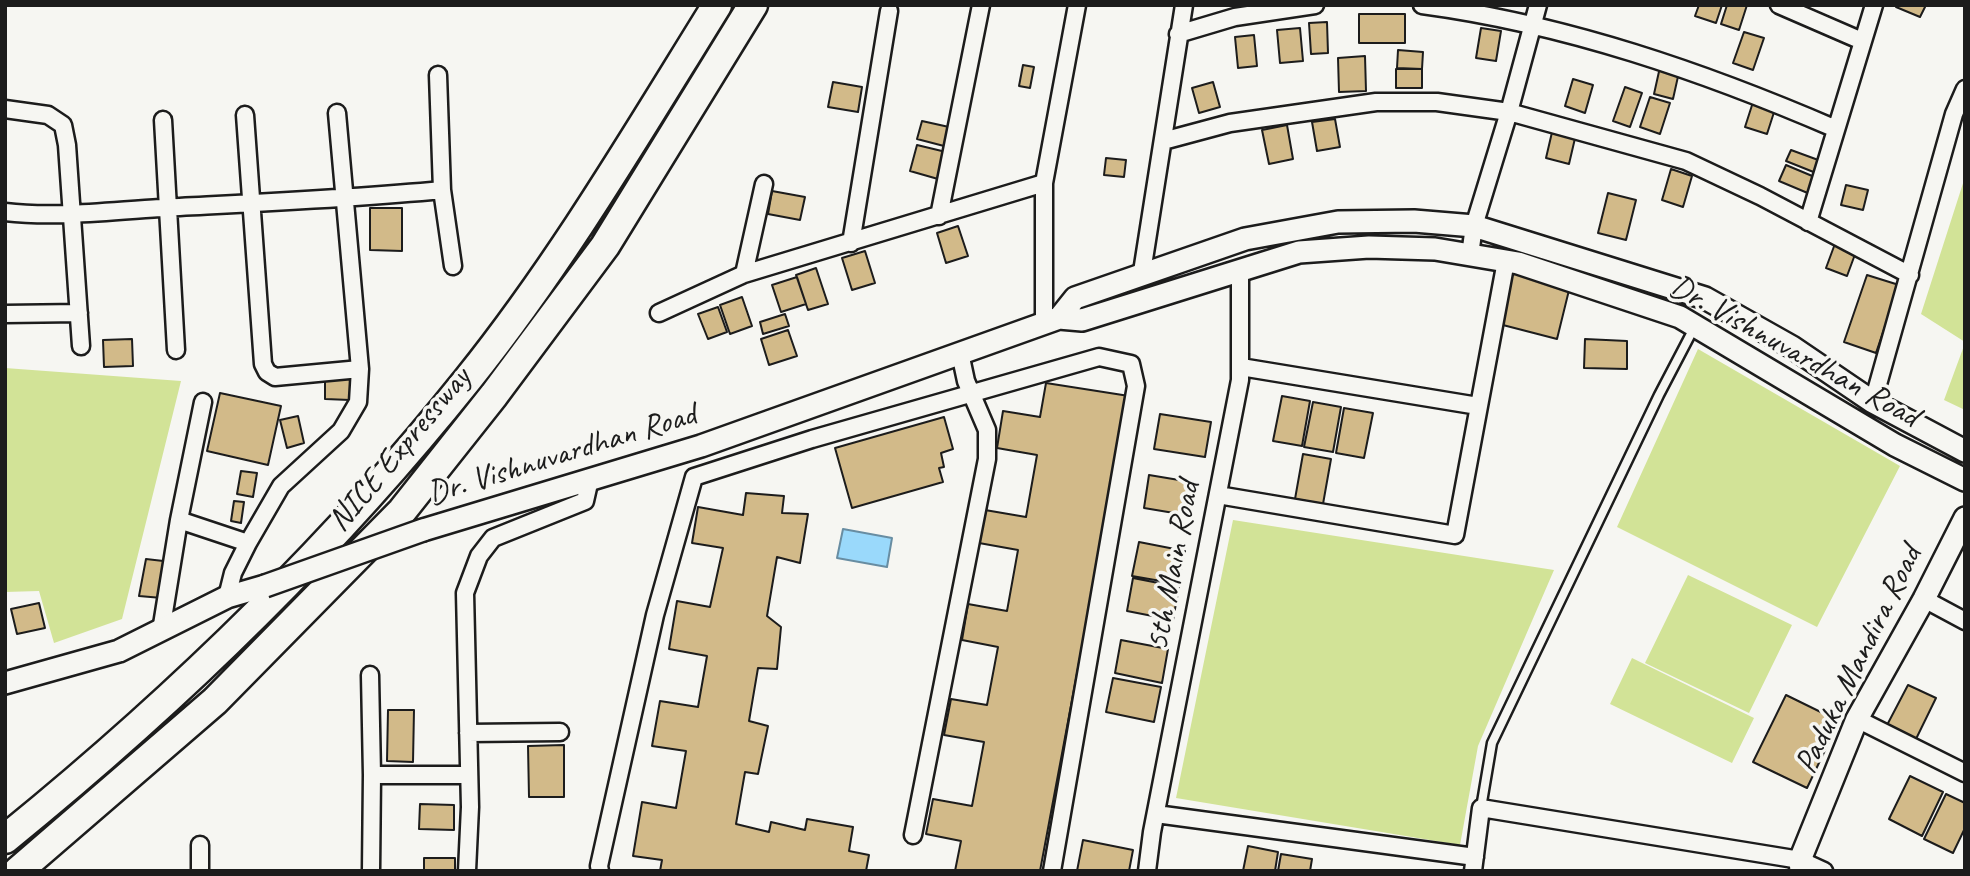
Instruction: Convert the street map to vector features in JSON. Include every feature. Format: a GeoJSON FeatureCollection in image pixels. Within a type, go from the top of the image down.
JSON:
{"type":"FeatureCollection","features":[{"type":"Feature","properties":{"kind":"highway","name":"NICE Expressway"},"geometry":{"type":"LineString","coordinates":[[5,839],[101,761],[187,682],[369,497],[470,378],[578,229],[717,5]]}},
{"type":"Feature","properties":{"kind":"highway","name":"NICE Expressway"},"geometry":{"type":"LineString","coordinates":[[18,871],[215,701],[402,510],[494,395],[605,246],[753,5]]}},
{"type":"Feature","properties":{"kind":"main road","name":"Dr. Vishnuvardhan Road"},"geometry":{"type":"LineString","coordinates":[[1052,320],[1075,298],[1142,272],[1245,239],[1338,222],[1414,221],[1474,226],[1705,298],[1792,348],[1873,402],[1965,452]]}},
{"type":"Feature","properties":{"kind":"main road","name":"Dr. Vishnuvardhan Road"},"geometry":{"type":"LineString","coordinates":[[5,683],[120,650],[228,597],[423,530],[701,446],[1052,320],[1082,320],[1299,252],[1369,247],[1435,250],[1506,261],[1680,317],[1895,445],[1965,480]]}},
{"type":"Feature","properties":{"kind":"main road","name":"Paduka Mandira Road"},"geometry":{"type":"LineString","coordinates":[[1800,865],[1857,719],[1924,599],[1965,518]]}},
{"type":"Feature","properties":{"kind":"street"},"geometry":{"type":"LineString","coordinates":[[939,216],[981,5]]}},
{"type":"Feature","properties":{"kind":"street"},"geometry":{"type":"LineString","coordinates":[[1052,320],[1044,183],[1077,5]]}},
{"type":"Feature","properties":{"kind":"street"},"geometry":{"type":"LineString","coordinates":[[1142,272],[1184,5]]}},
{"type":"Feature","properties":{"kind":"street"},"geometry":{"type":"LineString","coordinates":[[1178,34],[1236,18],[1315,5]]}},
{"type":"Feature","properties":{"kind":"street"},"geometry":{"type":"LineString","coordinates":[[1422,5],[1532,25],[1606,44],[1763,97],[1836,129]]}},
{"type":"Feature","properties":{"kind":"street"},"geometry":{"type":"LineString","coordinates":[[1470,255],[1474,226],[1538,5]]}},
{"type":"Feature","properties":{"kind":"street"},"geometry":{"type":"LineString","coordinates":[[1779,5],[1863,41]]}},
{"type":"Feature","properties":{"kind":"street"},"geometry":{"type":"LineString","coordinates":[[1808,222],[1874,5]]}},
{"type":"Feature","properties":{"kind":"street"},"geometry":{"type":"LineString","coordinates":[[851,243],[889,10]]}},
{"type":"Feature","properties":{"kind":"street"},"geometry":{"type":"LineString","coordinates":[[438,75],[442,190],[453,266]]}},
{"type":"Feature","properties":{"kind":"street"},"geometry":{"type":"LineString","coordinates":[[1873,402],[1954,114],[1965,89]]}},
{"type":"Feature","properties":{"kind":"street"},"geometry":{"type":"LineString","coordinates":[[1163,141],[1230,123],[1376,102],[1437,102],[1509,112],[1686,161],[1760,196],[1910,275]]}},
{"type":"Feature","properties":{"kind":"street"},"geometry":{"type":"LineString","coordinates":[[5,109],[48,115],[63,125],[73,213],[81,346]]}},
{"type":"Feature","properties":{"kind":"street"},"geometry":{"type":"LineString","coordinates":[[228,597],[233,573],[281,486],[341,431],[358,402],[360,369],[337,113]]}},
{"type":"Feature","properties":{"kind":"street"},"geometry":{"type":"LineString","coordinates":[[245,115],[263,363],[267,372],[275,377],[286,377],[360,369]]}},
{"type":"Feature","properties":{"kind":"street"},"geometry":{"type":"LineString","coordinates":[[163,120],[176,350]]}},
{"type":"Feature","properties":{"kind":"street"},"geometry":{"type":"LineString","coordinates":[[659,313],[744,274],[1044,183]]}},
{"type":"Feature","properties":{"kind":"street"},"geometry":{"type":"LineString","coordinates":[[744,274],[764,184]]}},
{"type":"Feature","properties":{"kind":"street"},"geometry":{"type":"LineString","coordinates":[[5,212],[73,213],[346,199],[442,190]]}},
{"type":"Feature","properties":{"kind":"street"},"geometry":{"type":"LineString","coordinates":[[1218,495],[1455,535],[1506,261]]}},
{"type":"Feature","properties":{"kind":"street","name":"5th Main Road"},"geometry":{"type":"LineString","coordinates":[[1147,871],[1241,367],[1240,270]]}},
{"type":"Feature","properties":{"kind":"street"},"geometry":{"type":"LineString","coordinates":[[5,314],[79,313]]}},
{"type":"Feature","properties":{"kind":"street"},"geometry":{"type":"LineString","coordinates":[[913,835],[987,459],[986,430],[971,394],[960,353]]}},
{"type":"Feature","properties":{"kind":"street"},"geometry":{"type":"LineString","coordinates":[[600,871],[655,615],[694,477],[800,443],[1099,357],[1131,364],[1136,387],[1052,871]]}},
{"type":"Feature","properties":{"kind":"street"},"geometry":{"type":"LineString","coordinates":[[1241,367],[1478,405]]}},
{"type":"Feature","properties":{"kind":"street"},"geometry":{"type":"LineString","coordinates":[[161,631],[179,520],[204,402]]}},
{"type":"Feature","properties":{"kind":"street"},"geometry":{"type":"LineString","coordinates":[[786,417],[800,443]]}},
{"type":"Feature","properties":{"kind":"street"},"geometry":{"type":"LineString","coordinates":[[467,871],[469,775],[465,593],[478,556],[493,538],[585,501],[590,479]]}},
{"type":"Feature","properties":{"kind":"street"},"geometry":{"type":"LineString","coordinates":[[179,520],[248,543]]}},
{"type":"Feature","properties":{"kind":"street"},"geometry":{"type":"LineString","coordinates":[[1924,599],[1965,621]]}},
{"type":"Feature","properties":{"kind":"street"},"geometry":{"type":"LineString","coordinates":[[370,675],[371,871]]}},
{"type":"Feature","properties":{"kind":"street"},"geometry":{"type":"LineString","coordinates":[[1857,719],[1965,773]]}},
{"type":"Feature","properties":{"kind":"street"},"geometry":{"type":"LineString","coordinates":[[468,733],[559,732]]}},
{"type":"Feature","properties":{"kind":"street"},"geometry":{"type":"LineString","coordinates":[[372,775],[469,775]]}},
{"type":"Feature","properties":{"kind":"street"},"geometry":{"type":"LineString","coordinates":[[1156,814],[1474,864],[1481,808],[1824,871]]}},
{"type":"Feature","properties":{"kind":"street"},"geometry":{"type":"LineString","coordinates":[[200,871],[201,845]]}},
{"type":"Feature","properties":{"kind":"lane"},"geometry":{"type":"LineString","coordinates":[[1481,808],[1492,743],[1659,395],[1695,326]]}},
{"type":"Feature","properties":{"kind":"green space"},"geometry":{"type":"Polygon","coordinates":[[[1965,177],[1965,342],[1921,314],[1965,177]]]}},
{"type":"Feature","properties":{"kind":"green space"},"geometry":{"type":"Polygon","coordinates":[[[1965,343],[1965,410],[1944,400],[1965,343]]]}},
{"type":"Feature","properties":{"kind":"green space"},"geometry":{"type":"Polygon","coordinates":[[[1698,349],[1900,466],[1817,627],[1617,527],[1698,349]]]}},
{"type":"Feature","properties":{"kind":"green space"},"geometry":{"type":"Polygon","coordinates":[[[5,368],[181,381],[122,619],[54,643],[39,591],[5,592],[5,368]]]}},
{"type":"Feature","properties":{"kind":"green space"},"geometry":{"type":"Polygon","coordinates":[[[1233,520],[1554,570],[1478,746],[1460,845],[1176,798],[1233,520]]]}},
{"type":"Feature","properties":{"kind":"green space"},"geometry":{"type":"Polygon","coordinates":[[[1688,575],[1792,625],[1749,713],[1645,663],[1688,575]]]}},
{"type":"Feature","properties":{"kind":"green space"},"geometry":{"type":"Polygon","coordinates":[[[1632,658],[1754,718],[1732,763],[1610,704],[1632,658]]]}},
{"type":"Feature","properties":{"kind":"water"},"geometry":{"type":"Polygon","coordinates":[[[843,529],[892,538],[887,567],[837,558],[843,529]]]}},
{"type":"Feature","properties":{"kind":"building"},"geometry":{"type":"Polygon","coordinates":[[[1699,5],[1722,5],[1716,23],[1695,16],[1699,5]]]}},
{"type":"Feature","properties":{"kind":"building"},"geometry":{"type":"Polygon","coordinates":[[[1727,5],[1747,5],[1739,30],[1721,24],[1727,5]]]}},
{"type":"Feature","properties":{"kind":"building"},"geometry":{"type":"Polygon","coordinates":[[[1896,5],[1926,5],[1920,17],[1896,5]]]}},
{"type":"Feature","properties":{"kind":"building"},"geometry":{"type":"Polygon","coordinates":[[[1359,14],[1405,14],[1405,43],[1359,43],[1359,14]]]}},
{"type":"Feature","properties":{"kind":"building"},"geometry":{"type":"Polygon","coordinates":[[[1327,22],[1328,53],[1311,54],[1309,23],[1327,22]]]}},
{"type":"Feature","properties":{"kind":"building"},"geometry":{"type":"Polygon","coordinates":[[[1300,28],[1303,61],[1280,63],[1277,30],[1300,28]]]}},
{"type":"Feature","properties":{"kind":"building"},"geometry":{"type":"Polygon","coordinates":[[[1481,28],[1501,31],[1496,61],[1476,58],[1481,28]]]}},
{"type":"Feature","properties":{"kind":"building"},"geometry":{"type":"Polygon","coordinates":[[[1744,32],[1764,38],[1753,70],[1733,63],[1744,32]]]}},
{"type":"Feature","properties":{"kind":"building"},"geometry":{"type":"Polygon","coordinates":[[[1254,35],[1257,66],[1238,68],[1235,37],[1254,35]]]}},
{"type":"Feature","properties":{"kind":"building"},"geometry":{"type":"Polygon","coordinates":[[[1398,50],[1423,52],[1422,69],[1397,68],[1398,50]]]}},
{"type":"Feature","properties":{"kind":"building"},"geometry":{"type":"Polygon","coordinates":[[[1365,56],[1366,91],[1339,92],[1338,58],[1365,56]]]}},
{"type":"Feature","properties":{"kind":"building"},"geometry":{"type":"Polygon","coordinates":[[[1023,65],[1034,67],[1030,88],[1019,86],[1023,65]]]}},
{"type":"Feature","properties":{"kind":"building"},"geometry":{"type":"Polygon","coordinates":[[[1660,67],[1679,72],[1673,99],[1654,94],[1660,67]]]}},
{"type":"Feature","properties":{"kind":"building"},"geometry":{"type":"Polygon","coordinates":[[[1396,69],[1422,69],[1422,88],[1396,88],[1396,69]]]}},
{"type":"Feature","properties":{"kind":"building"},"geometry":{"type":"Polygon","coordinates":[[[1573,79],[1593,85],[1585,113],[1565,106],[1573,79]]]}},
{"type":"Feature","properties":{"kind":"building"},"geometry":{"type":"Polygon","coordinates":[[[833,82],[862,87],[858,112],[828,107],[833,82]]]}},
{"type":"Feature","properties":{"kind":"building"},"geometry":{"type":"Polygon","coordinates":[[[1213,82],[1220,107],[1199,113],[1192,88],[1213,82]]]}},
{"type":"Feature","properties":{"kind":"building"},"geometry":{"type":"Polygon","coordinates":[[[1625,87],[1642,93],[1630,127],[1613,121],[1625,87]]]}},
{"type":"Feature","properties":{"kind":"building"},"geometry":{"type":"Polygon","coordinates":[[[1650,97],[1670,103],[1660,134],[1640,127],[1650,97]]]}},
{"type":"Feature","properties":{"kind":"building"},"geometry":{"type":"Polygon","coordinates":[[[1754,99],[1776,106],[1767,134],[1745,127],[1754,99]]]}},
{"type":"Feature","properties":{"kind":"building"},"geometry":{"type":"Polygon","coordinates":[[[1335,119],[1340,147],[1317,151],[1312,122],[1335,119]]]}},
{"type":"Feature","properties":{"kind":"building"},"geometry":{"type":"Polygon","coordinates":[[[922,121],[949,127],[944,146],[917,139],[922,121]]]}},
{"type":"Feature","properties":{"kind":"building"},"geometry":{"type":"Polygon","coordinates":[[[1287,125],[1293,159],[1269,164],[1262,130],[1287,125]]]}},
{"type":"Feature","properties":{"kind":"building"},"geometry":{"type":"Polygon","coordinates":[[[1553,128],[1576,134],[1569,164],[1546,158],[1553,128]]]}},
{"type":"Feature","properties":{"kind":"building"},"geometry":{"type":"Polygon","coordinates":[[[917,145],[946,152],[938,179],[910,171],[917,145]]]}},
{"type":"Feature","properties":{"kind":"building"},"geometry":{"type":"Polygon","coordinates":[[[1791,150],[1821,161],[1816,173],[1786,161],[1791,150]]]}},
{"type":"Feature","properties":{"kind":"building"},"geometry":{"type":"Polygon","coordinates":[[[1106,158],[1126,160],[1124,177],[1104,175],[1106,158]]]}},
{"type":"Feature","properties":{"kind":"building"},"geometry":{"type":"Polygon","coordinates":[[[1786,165],[1817,178],[1810,194],[1779,181],[1786,165]]]}},
{"type":"Feature","properties":{"kind":"building"},"geometry":{"type":"Polygon","coordinates":[[[1671,169],[1692,176],[1683,207],[1662,200],[1671,169]]]}},
{"type":"Feature","properties":{"kind":"building"},"geometry":{"type":"Polygon","coordinates":[[[1846,185],[1868,190],[1863,210],[1841,205],[1846,185]]]}},
{"type":"Feature","properties":{"kind":"building"},"geometry":{"type":"Polygon","coordinates":[[[772,191],[805,197],[800,220],[768,214],[772,191]]]}},
{"type":"Feature","properties":{"kind":"building"},"geometry":{"type":"Polygon","coordinates":[[[1608,193],[1636,200],[1626,240],[1598,233],[1608,193]]]}},
{"type":"Feature","properties":{"kind":"building"},"geometry":{"type":"Polygon","coordinates":[[[370,208],[402,208],[402,251],[370,250],[370,208]]]}},
{"type":"Feature","properties":{"kind":"building"},"geometry":{"type":"Polygon","coordinates":[[[958,226],[968,256],[946,263],[937,233],[958,226]]]}},
{"type":"Feature","properties":{"kind":"building"},"geometry":{"type":"Polygon","coordinates":[[[1836,241],[1857,249],[1847,276],[1826,268],[1836,241]]]}},
{"type":"Feature","properties":{"kind":"building"},"geometry":{"type":"Polygon","coordinates":[[[865,251],[875,283],[852,290],[842,258],[865,251]]]}},
{"type":"Feature","properties":{"kind":"building"},"geometry":{"type":"Polygon","coordinates":[[[816,268],[828,304],[808,310],[796,275],[816,268]]]}},
{"type":"Feature","properties":{"kind":"building"},"geometry":{"type":"Polygon","coordinates":[[[1513,268],[1571,282],[1557,339],[1499,324],[1513,268]]]}},
{"type":"Feature","properties":{"kind":"building"},"geometry":{"type":"Polygon","coordinates":[[[1867,275],[1899,285],[1876,353],[1844,342],[1867,275]]]}},
{"type":"Feature","properties":{"kind":"building"},"geometry":{"type":"Polygon","coordinates":[[[797,277],[806,304],[781,312],[772,285],[797,277]]]}},
{"type":"Feature","properties":{"kind":"building"},"geometry":{"type":"Polygon","coordinates":[[[742,297],[752,326],[730,334],[720,305],[742,297]]]}},
{"type":"Feature","properties":{"kind":"building"},"geometry":{"type":"Polygon","coordinates":[[[718,307],[727,332],[708,339],[698,314],[718,307]]]}},
{"type":"Feature","properties":{"kind":"building"},"geometry":{"type":"Polygon","coordinates":[[[785,314],[789,326],[763,334],[760,322],[785,314]]]}},
{"type":"Feature","properties":{"kind":"building"},"geometry":{"type":"Polygon","coordinates":[[[788,330],[797,356],[769,365],[761,339],[788,330]]]}},
{"type":"Feature","properties":{"kind":"building"},"geometry":{"type":"Polygon","coordinates":[[[132,339],[133,366],[104,367],[103,340],[132,339]]]}},
{"type":"Feature","properties":{"kind":"building"},"geometry":{"type":"Polygon","coordinates":[[[1585,339],[1627,341],[1627,369],[1584,368],[1585,339]]]}},
{"type":"Feature","properties":{"kind":"building"},"geometry":{"type":"Polygon","coordinates":[[[325,376],[351,376],[350,400],[325,399],[325,376]]]}},
{"type":"Feature","properties":{"kind":"building"},"geometry":{"type":"Polygon","coordinates":[[[1046,383],[1129,396],[1040,871],[955,871],[961,841],[926,834],[933,799],[972,806],[984,742],[944,735],[951,699],[987,705],[998,647],[962,640],[968,604],[1007,611],[1018,550],[979,543],[985,510],[1026,517],[1037,455],[997,448],[1003,411],[1040,417],[1046,383]]]}},
{"type":"Feature","properties":{"kind":"building"},"geometry":{"type":"Polygon","coordinates":[[[220,393],[281,406],[268,465],[207,451],[220,393]]]}},
{"type":"Feature","properties":{"kind":"building"},"geometry":{"type":"Polygon","coordinates":[[[1282,396],[1310,401],[1302,446],[1273,441],[1282,396]]]}},
{"type":"Feature","properties":{"kind":"building"},"geometry":{"type":"Polygon","coordinates":[[[1313,402],[1341,407],[1333,452],[1304,447],[1313,402]]]}},
{"type":"Feature","properties":{"kind":"building"},"geometry":{"type":"Polygon","coordinates":[[[1344,408],[1373,413],[1364,458],[1336,453],[1344,408]]]}},
{"type":"Feature","properties":{"kind":"building"},"geometry":{"type":"Polygon","coordinates":[[[1160,414],[1211,422],[1205,457],[1154,449],[1160,414]]]}},
{"type":"Feature","properties":{"kind":"building"},"geometry":{"type":"Polygon","coordinates":[[[298,416],[304,443],[287,448],[280,420],[298,416]]]}},
{"type":"Feature","properties":{"kind":"building"},"geometry":{"type":"Polygon","coordinates":[[[944,417],[953,449],[941,453],[944,467],[939,468],[943,482],[852,508],[835,448],[944,417]]]}},
{"type":"Feature","properties":{"kind":"building"},"geometry":{"type":"Polygon","coordinates":[[[1303,454],[1331,459],[1323,504],[1295,499],[1303,454]]]}},
{"type":"Feature","properties":{"kind":"building"},"geometry":{"type":"Polygon","coordinates":[[[241,471],[257,473],[253,497],[237,494],[241,471]]]}},
{"type":"Feature","properties":{"kind":"building"},"geometry":{"type":"Polygon","coordinates":[[[1149,475],[1191,482],[1186,515],[1144,508],[1149,475]]]}},
{"type":"Feature","properties":{"kind":"building"},"geometry":{"type":"Polygon","coordinates":[[[746,493],[784,496],[782,513],[808,514],[800,563],[777,557],[767,616],[781,627],[777,669],[758,668],[749,721],[768,726],[758,774],[745,772],[736,824],[769,832],[771,822],[805,830],[807,819],[853,827],[849,851],[869,855],[866,871],[660,871],[662,860],[633,856],[642,802],[676,808],[686,751],[652,746],[660,701],[698,707],[707,656],[669,649],[677,601],[710,607],[723,548],[692,543],[698,507],[743,515],[746,493]]]}},
{"type":"Feature","properties":{"kind":"building"},"geometry":{"type":"Polygon","coordinates":[[[234,501],[244,502],[241,523],[231,521],[234,501]]]}},
{"type":"Feature","properties":{"kind":"building"},"geometry":{"type":"Polygon","coordinates":[[[1139,542],[1185,551],[1178,584],[1132,576],[1139,542]]]}},
{"type":"Feature","properties":{"kind":"building"},"geometry":{"type":"Polygon","coordinates":[[[146,559],[172,562],[162,598],[139,596],[146,559]]]}},
{"type":"Feature","properties":{"kind":"building"},"geometry":{"type":"Polygon","coordinates":[[[1133,578],[1179,587],[1173,620],[1127,611],[1133,578]]]}},
{"type":"Feature","properties":{"kind":"building"},"geometry":{"type":"Polygon","coordinates":[[[39,603],[45,628],[17,634],[11,609],[39,603]]]}},
{"type":"Feature","properties":{"kind":"building"},"geometry":{"type":"Polygon","coordinates":[[[1121,640],[1168,649],[1162,683],[1115,673],[1121,640]]]}},
{"type":"Feature","properties":{"kind":"building"},"geometry":{"type":"Polygon","coordinates":[[[1113,678],[1161,687],[1154,722],[1106,712],[1113,678]]]}},
{"type":"Feature","properties":{"kind":"building"},"geometry":{"type":"Polygon","coordinates":[[[1908,685],[1936,698],[1915,741],[1886,727],[1908,685]]]}},
{"type":"Feature","properties":{"kind":"building"},"geometry":{"type":"Polygon","coordinates":[[[1786,695],[1839,721],[1807,788],[1753,762],[1786,695]]]}},
{"type":"Feature","properties":{"kind":"building"},"geometry":{"type":"Polygon","coordinates":[[[388,710],[414,710],[413,762],[387,761],[388,710]]]}},
{"type":"Feature","properties":{"kind":"building"},"geometry":{"type":"Polygon","coordinates":[[[564,745],[564,797],[529,797],[528,746],[564,745]]]}},
{"type":"Feature","properties":{"kind":"building"},"geometry":{"type":"Polygon","coordinates":[[[1910,776],[1943,792],[1922,836],[1889,819],[1910,776]]]}},
{"type":"Feature","properties":{"kind":"building"},"geometry":{"type":"Polygon","coordinates":[[[1946,794],[1965,803],[1965,828],[1953,853],[1924,839],[1946,794]]]}},
{"type":"Feature","properties":{"kind":"building"},"geometry":{"type":"Polygon","coordinates":[[[420,804],[454,805],[454,830],[419,829],[420,804]]]}},
{"type":"Feature","properties":{"kind":"building"},"geometry":{"type":"Polygon","coordinates":[[[1083,840],[1133,850],[1129,871],[1077,871],[1083,840]]]}},
{"type":"Feature","properties":{"kind":"building"},"geometry":{"type":"Polygon","coordinates":[[[1248,846],[1278,852],[1275,871],[1243,871],[1248,846]]]}},
{"type":"Feature","properties":{"kind":"building"},"geometry":{"type":"Polygon","coordinates":[[[1281,854],[1312,859],[1310,871],[1278,871],[1281,854]]]}},
{"type":"Feature","properties":{"kind":"building"},"geometry":{"type":"Polygon","coordinates":[[[424,858],[455,858],[455,871],[424,871],[424,858]]]}}]}
